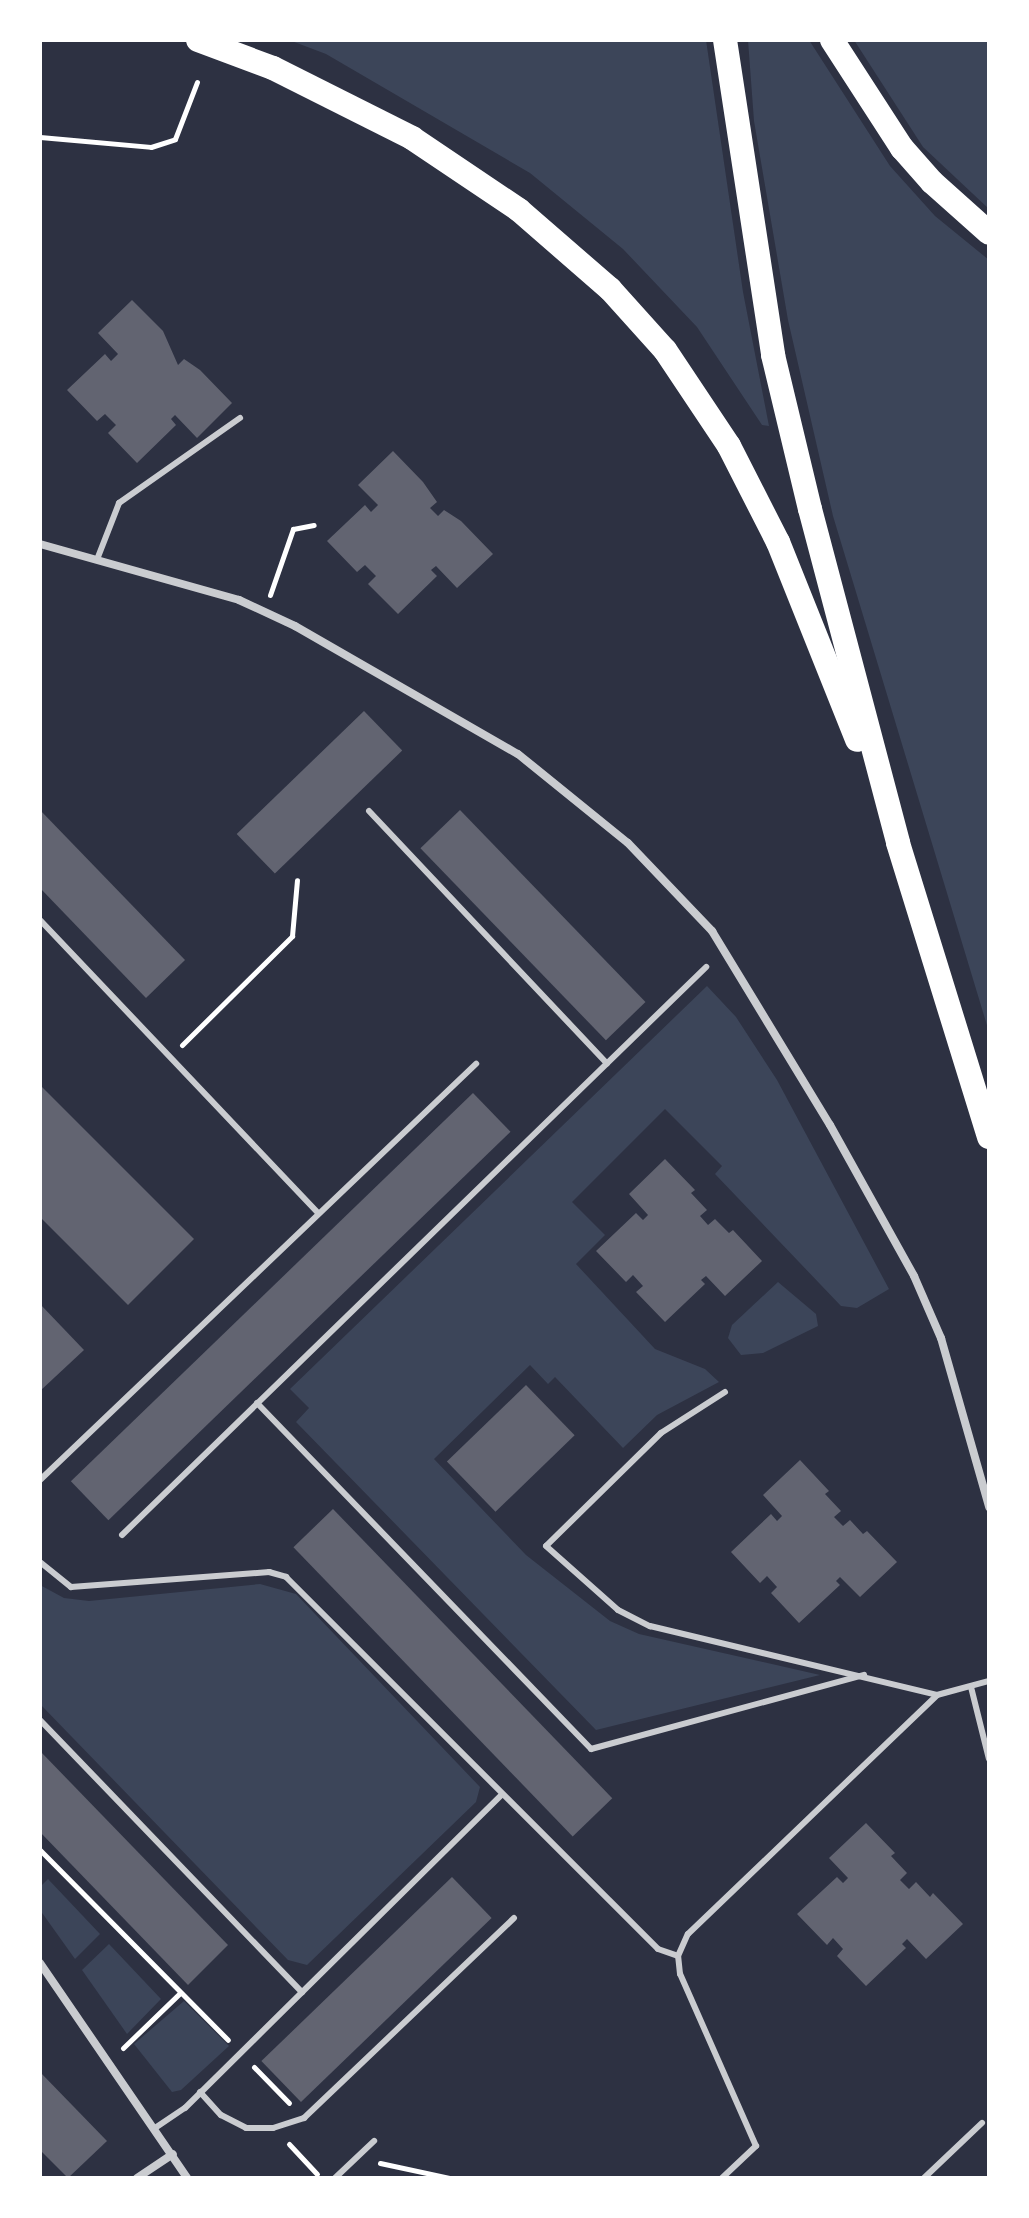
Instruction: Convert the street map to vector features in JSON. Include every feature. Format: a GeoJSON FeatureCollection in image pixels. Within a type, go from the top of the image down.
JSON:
{"type":"FeatureCollection","features":[{"type":"Feature","properties":{"kind":"highway"},"geometry":{"type":"LineString","coordinates":[[198,40],[273,68],[412,138],[519,210],[610,289],[665,350],[729,446],[778,542],[898,843]]}},
{"type":"Feature","properties":{"kind":"highway"},"geometry":{"type":"LineString","coordinates":[[725,40],[773,355],[898,843],[989,1137]]}},
{"type":"Feature","properties":{"kind":"highway"},"geometry":{"type":"LineString","coordinates":[[832,40],[902,148],[932,182],[989,233]]}},
{"type":"Feature","properties":{"kind":"street"},"geometry":{"type":"LineString","coordinates":[[40,544],[98,557],[265,611],[544,772],[628,843],[712,931],[830,1125],[914,1276],[941,1338],[989,1507]]}},
{"type":"Feature","properties":{"kind":"street"},"geometry":{"type":"LineString","coordinates":[[40,1963],[187,2178]]}},
{"type":"Feature","properties":{"kind":"street"},"geometry":{"type":"LineString","coordinates":[[137,2178],[173,2154]]}},
{"type":"Feature","properties":{"kind":"lane"},"geometry":{"type":"LineString","coordinates":[[98,557],[119,503],[240,418]]}},
{"type":"Feature","properties":{"kind":"lane"},"geometry":{"type":"LineString","coordinates":[[369,811],[607,1064]]}},
{"type":"Feature","properties":{"kind":"lane"},"geometry":{"type":"LineString","coordinates":[[40,920],[318,1213]]}},
{"type":"Feature","properties":{"kind":"lane"},"geometry":{"type":"LineString","coordinates":[[122,1535],[706,967]]}},
{"type":"Feature","properties":{"kind":"lane"},"geometry":{"type":"LineString","coordinates":[[40,1480],[476,1064]]}},
{"type":"Feature","properties":{"kind":"lane"},"geometry":{"type":"LineString","coordinates":[[725,1392],[661,1433],[546,1546],[618,1610],[650,1626],[937,1695],[989,1681]]}},
{"type":"Feature","properties":{"kind":"lane"},"geometry":{"type":"LineString","coordinates":[[257,1403],[591,1749],[864,1675]]}},
{"type":"Feature","properties":{"kind":"lane"},"geometry":{"type":"LineString","coordinates":[[40,1562],[71,1587],[269,1572],[286,1577],[658,1949],[678,1956]]}},
{"type":"Feature","properties":{"kind":"lane"},"geometry":{"type":"LineString","coordinates":[[971,1687],[989,1759]]}},
{"type":"Feature","properties":{"kind":"lane"},"geometry":{"type":"LineString","coordinates":[[722,2178],[756,2146],[680,1974],[678,1956],[688,1934],[937,1695]]}},
{"type":"Feature","properties":{"kind":"lane"},"geometry":{"type":"LineString","coordinates":[[40,1720],[302,1992]]}},
{"type":"Feature","properties":{"kind":"lane"},"geometry":{"type":"LineString","coordinates":[[155,2128],[200,2092],[502,1794]]}},
{"type":"Feature","properties":{"kind":"lane"},"geometry":{"type":"LineString","coordinates":[[200,2092],[221,2115],[246,2128],[273,2128],[304,2118],[514,1918]]}},
{"type":"Feature","properties":{"kind":"lane"},"geometry":{"type":"LineString","coordinates":[[924,2178],[982,2123]]}},
{"type":"Feature","properties":{"kind":"lane"},"geometry":{"type":"LineString","coordinates":[[335,2178],[374,2141]]}},
{"type":"Feature","properties":{"kind":"path"},"geometry":{"type":"LineString","coordinates":[[40,137],[151,147],[175,139],[197,82]]}},
{"type":"Feature","properties":{"kind":"path"},"geometry":{"type":"LineString","coordinates":[[265,611],[293,529],[314,525]]}},
{"type":"Feature","properties":{"kind":"path"},"geometry":{"type":"LineString","coordinates":[[170,1057],[292,936],[297,880]]}},
{"type":"Feature","properties":{"kind":"path"},"geometry":{"type":"LineString","coordinates":[[40,1850],[304,2118]]}},
{"type":"Feature","properties":{"kind":"path"},"geometry":{"type":"LineString","coordinates":[[109,2061],[180,1993]]}},
{"type":"Feature","properties":{"kind":"path"},"geometry":{"type":"LineString","coordinates":[[300,2156],[321,2178]]}},
{"type":"Feature","properties":{"kind":"path"},"geometry":{"type":"LineString","coordinates":[[399,2167],[450,2178]]}},
{"type":"Feature","properties":{"kind":"shaded area"},"geometry":{"type":"Polygon","coordinates":[[[289,40],[706,40],[743,292],[769,426],[762,425],[697,327],[623,249],[530,173],[326,54],[289,40]]]}},
{"type":"Feature","properties":{"kind":"shaded area"},"geometry":{"type":"Polygon","coordinates":[[[748,40],[809,40],[890,166],[935,216],[989,260],[989,1032],[833,516],[788,320],[754,121],[748,40]]]}},
{"type":"Feature","properties":{"kind":"shaded area"},"geometry":{"type":"Polygon","coordinates":[[[854,40],[989,40],[989,209],[923,147],[854,40]]]}},
{"type":"Feature","properties":{"kind":"shaded area"},"geometry":{"type":"Polygon","coordinates":[[[707,986],[736,1017],[777,1080],[889,1289],[857,1308],[841,1306],[715,1174],[722,1166],[665,1109],[572,1202],[605,1235],[576,1264],[655,1349],[705,1369],[719,1382],[657,1415],[623,1448],[555,1377],[548,1384],[530,1365],[434,1459],[526,1555],[610,1621],[639,1634],[820,1675],[596,1730],[296,1422],[309,1408],[290,1389],[707,986]]]}},
{"type":"Feature","properties":{"kind":"shaded area"},"geometry":{"type":"Polygon","coordinates":[[[778,1282],[816,1314],[818,1326],[763,1353],[741,1355],[728,1338],[732,1325],[778,1282]]]}},
{"type":"Feature","properties":{"kind":"shaded area"},"geometry":{"type":"Polygon","coordinates":[[[260,1584],[296,1594],[480,1787],[476,1802],[307,1965],[288,1960],[40,1704],[40,1585],[64,1598],[89,1601],[260,1584]]]}},
{"type":"Feature","properties":{"kind":"shaded area"},"geometry":{"type":"Polygon","coordinates":[[[48,1879],[100,1934],[75,1959],[40,1910],[40,1887],[48,1879]]]}},
{"type":"Feature","properties":{"kind":"shaded area"},"geometry":{"type":"Polygon","coordinates":[[[109,1944],[161,1999],[127,2034],[82,1970],[109,1944]]]}},
{"type":"Feature","properties":{"kind":"shaded area"},"geometry":{"type":"Polygon","coordinates":[[[184,2001],[229,2046],[181,2090],[172,2092],[134,2044],[184,2001]]]}},
{"type":"Feature","properties":{"kind":"building"},"geometry":{"type":"Polygon","coordinates":[[[132,300],[163,331],[178,365],[184,359],[200,370],[232,403],[197,438],[175,415],[171,419],[176,425],[137,463],[108,433],[116,425],[105,414],[97,421],[67,390],[105,354],[111,361],[118,354],[98,333],[132,300]]]}},
{"type":"Feature","properties":{"kind":"building"},"geometry":{"type":"Polygon","coordinates":[[[393,451],[423,482],[437,502],[430,508],[438,516],[444,510],[461,521],[493,554],[457,588],[436,566],[431,570],[437,576],[398,614],[368,584],[376,576],[365,565],[357,572],[327,541],[365,505],[371,512],[378,505],[358,485],[393,451]]]}},
{"type":"Feature","properties":{"kind":"building"},"geometry":{"type":"Polygon","coordinates":[[[364,711],[402,751],[275,874],[237,834],[364,711]]]}},
{"type":"Feature","properties":{"kind":"building"},"geometry":{"type":"Polygon","coordinates":[[[40,810],[185,960],[146,998],[40,888],[40,810]]]}},
{"type":"Feature","properties":{"kind":"building"},"geometry":{"type":"Polygon","coordinates":[[[460,810],[645,1002],[606,1040],[420,848],[460,810]]]}},
{"type":"Feature","properties":{"kind":"building"},"geometry":{"type":"Polygon","coordinates":[[[40,1085],[194,1239],[128,1305],[40,1217],[40,1085]]]}},
{"type":"Feature","properties":{"kind":"building"},"geometry":{"type":"Polygon","coordinates":[[[473,1093],[511,1132],[108,1520],[71,1481],[473,1093]]]}},
{"type":"Feature","properties":{"kind":"building"},"geometry":{"type":"Polygon","coordinates":[[[665,1159],[695,1190],[691,1193],[707,1210],[700,1216],[708,1225],[715,1219],[729,1233],[733,1230],[762,1261],[725,1296],[706,1276],[701,1280],[705,1284],[665,1322],[636,1292],[643,1286],[633,1275],[626,1282],[596,1251],[636,1213],[643,1220],[648,1215],[629,1194],[665,1159]]]}},
{"type":"Feature","properties":{"kind":"building"},"geometry":{"type":"Polygon","coordinates":[[[40,1304],[84,1350],[40,1391],[40,1304]]]}},
{"type":"Feature","properties":{"kind":"building"},"geometry":{"type":"Polygon","coordinates":[[[526,1385],[575,1435],[495,1512],[447,1461],[526,1385]]]}},
{"type":"Feature","properties":{"kind":"building"},"geometry":{"type":"Polygon","coordinates":[[[800,1460],[829,1491],[825,1494],[841,1511],[834,1517],[843,1526],[850,1520],[863,1534],[867,1531],[897,1562],[860,1597],[840,1577],[836,1581],[840,1585],[799,1623],[771,1593],[777,1587],[767,1576],[760,1583],[731,1552],[771,1514],[777,1521],[782,1516],[763,1495],[800,1460]]]}},
{"type":"Feature","properties":{"kind":"building"},"geometry":{"type":"Polygon","coordinates":[[[333,1509],[612,1798],[573,1836],[293,1547],[333,1509]]]}},
{"type":"Feature","properties":{"kind":"building"},"geometry":{"type":"Polygon","coordinates":[[[40,1751],[228,1945],[188,1985],[40,1832],[40,1751]]]}},
{"type":"Feature","properties":{"kind":"building"},"geometry":{"type":"Polygon","coordinates":[[[866,1823],[895,1853],[891,1856],[907,1873],[900,1880],[909,1889],[916,1882],[930,1897],[933,1893],[963,1924],[926,1959],[907,1939],[902,1944],[906,1948],[866,1986],[837,1956],[843,1949],[833,1938],[827,1945],[797,1914],[837,1877],[843,1883],[848,1878],[829,1858],[866,1823]]]}},
{"type":"Feature","properties":{"kind":"building"},"geometry":{"type":"Polygon","coordinates":[[[452,1877],[492,1918],[301,2102],[261,2061],[452,1877]]]}},
{"type":"Feature","properties":{"kind":"building"},"geometry":{"type":"Polygon","coordinates":[[[40,2072],[107,2141],[68,2178],[40,2150],[40,2072]]]}}]}
